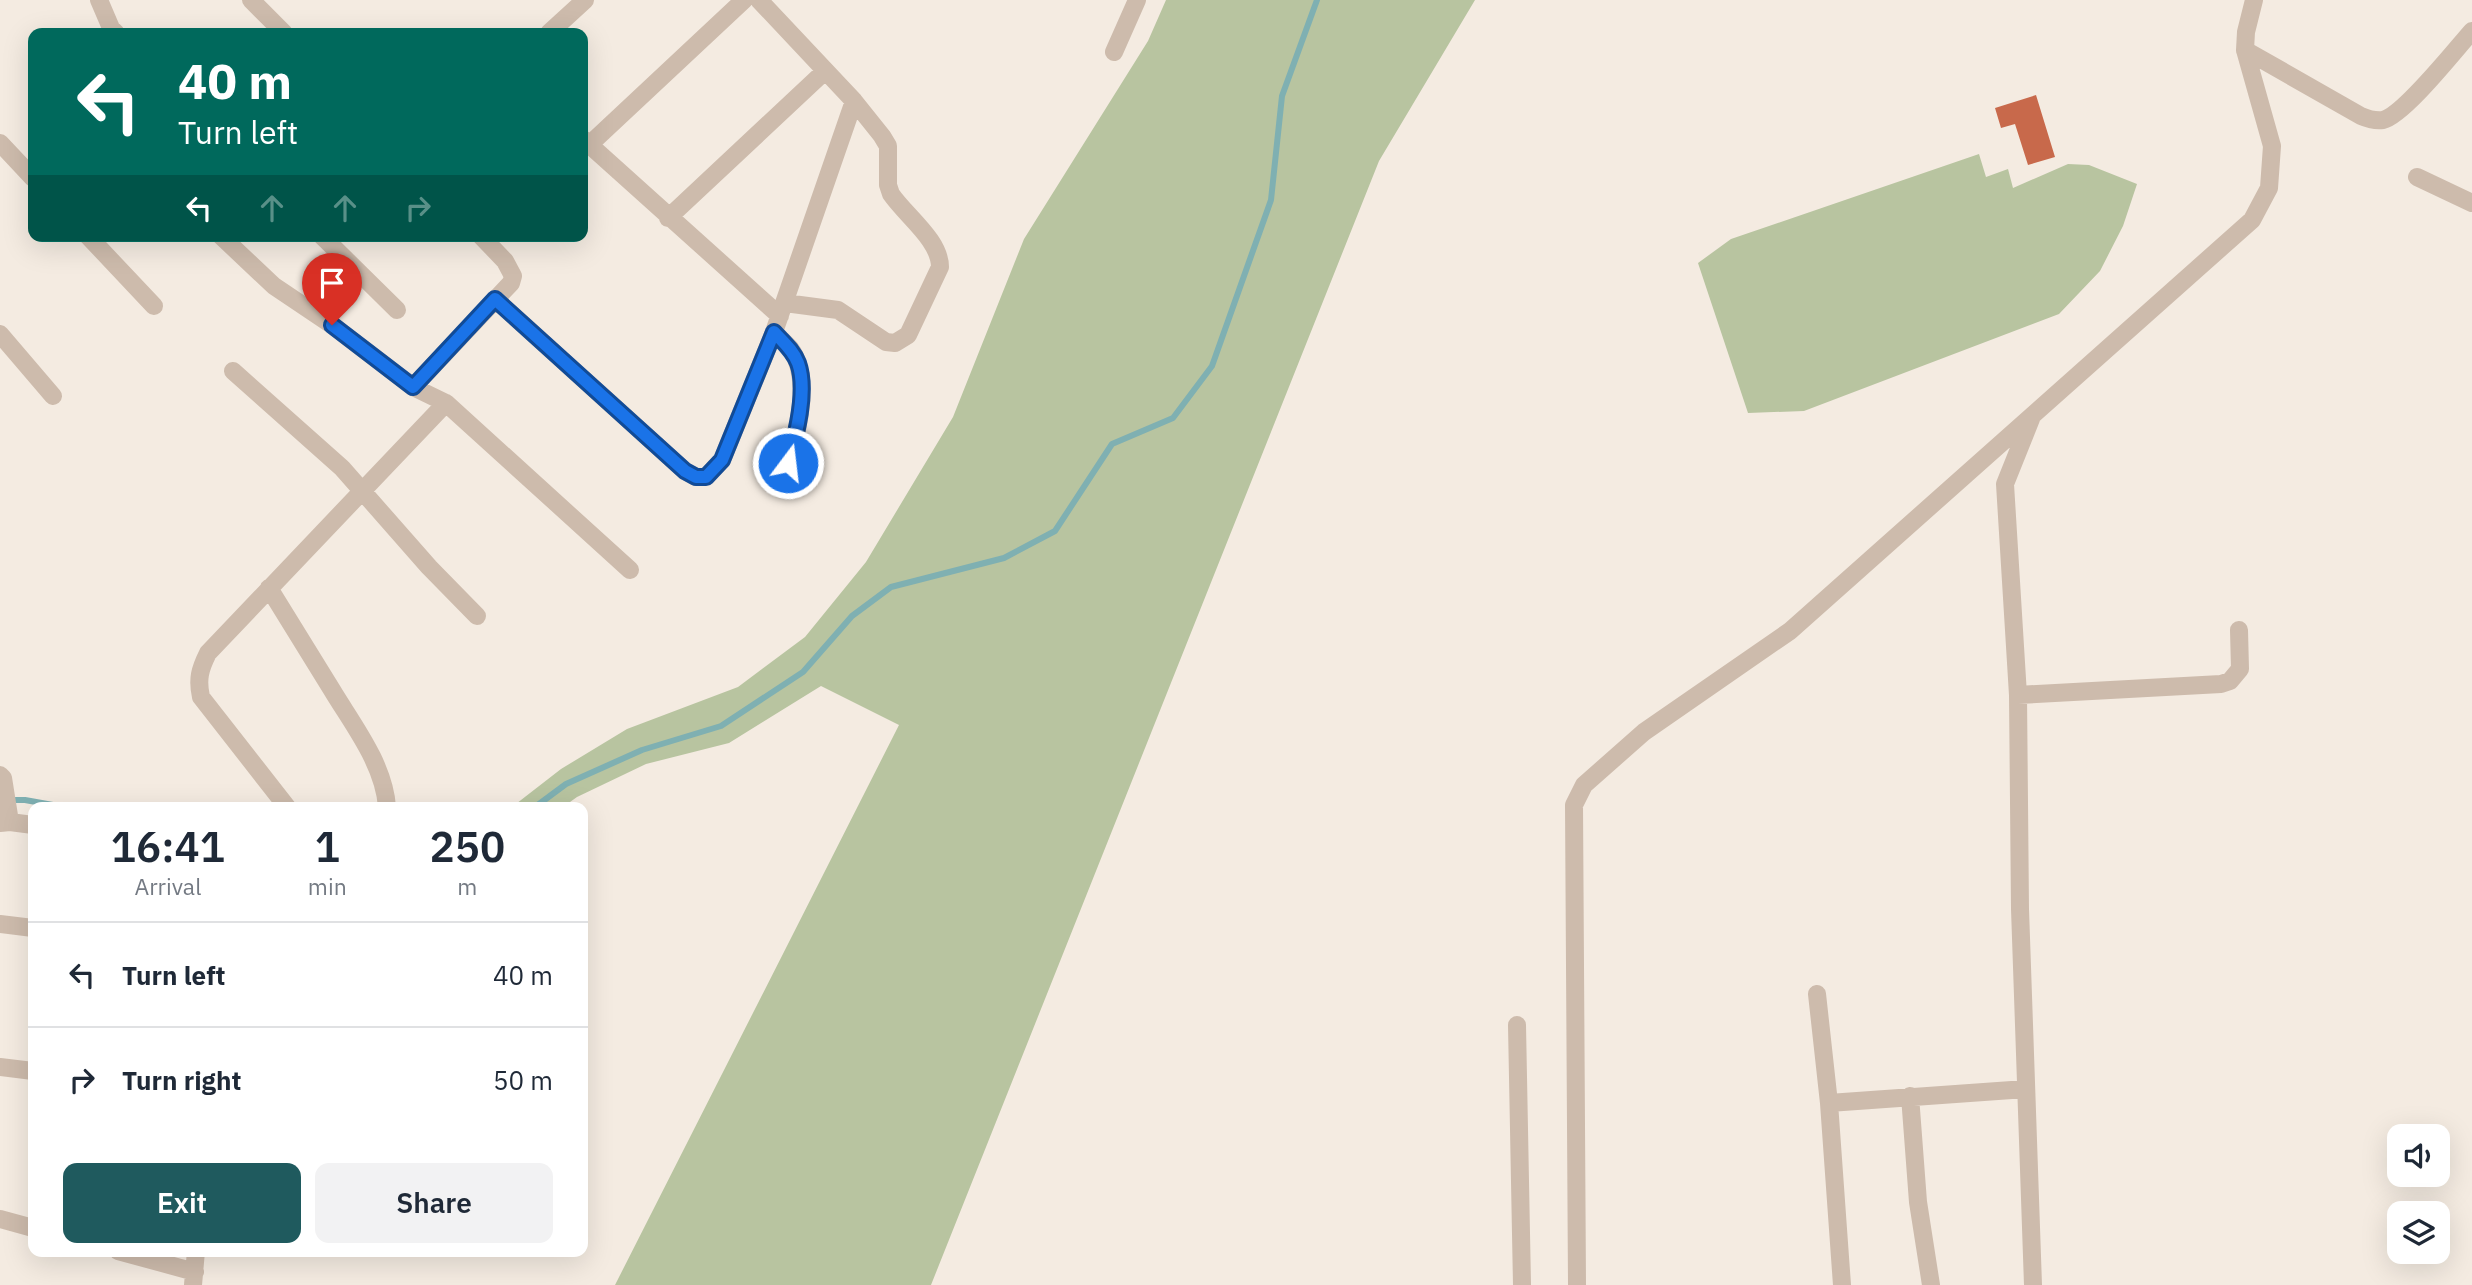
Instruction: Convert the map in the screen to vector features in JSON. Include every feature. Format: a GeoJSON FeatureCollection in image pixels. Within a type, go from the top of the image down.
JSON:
{"type":"FeatureCollection","features":[{"type":"Feature","properties":{"kind":"street"},"geometry":{"type":"LineString","coordinates":[[99,0],[110,28]]}},
{"type":"Feature","properties":{"kind":"street"},"geometry":{"type":"LineString","coordinates":[[251,0],[279,28]]}},
{"type":"Feature","properties":{"kind":"street"},"geometry":{"type":"LineString","coordinates":[[554,28],[585,0]]}},
{"type":"Feature","properties":{"kind":"street"},"geometry":{"type":"LineString","coordinates":[[588,140],[744,0]]}},
{"type":"Feature","properties":{"kind":"street"},"geometry":{"type":"LineString","coordinates":[[759,0],[883,135],[888,146],[888,185],[891,194],[935,245],[940,257],[940,267],[908,335],[901,341],[886,342],[838,310],[825,308],[783,314]]}},
{"type":"Feature","properties":{"kind":"street"},"geometry":{"type":"LineString","coordinates":[[1114,52],[1137,0]]}},
{"type":"Feature","properties":{"kind":"street"},"geometry":{"type":"LineString","coordinates":[[1577,1285],[1574,805],[1584,785],[1644,732],[1790,631],[2252,220],[2269,188],[2272,146],[2245,50],[2246,32],[2254,0]]}},
{"type":"Feature","properties":{"kind":"street"},"geometry":{"type":"LineString","coordinates":[[2245,50],[2361,116],[2371,120],[2383,120],[2403,106],[2472,31]]}},
{"type":"Feature","properties":{"kind":"street"},"geometry":{"type":"LineString","coordinates":[[668,218],[825,71]]}},
{"type":"Feature","properties":{"kind":"street"},"geometry":{"type":"LineString","coordinates":[[495,299],[685,471],[696,477],[706,477],[722,460],[783,314],[854,101]]}},
{"type":"Feature","properties":{"kind":"street"},"geometry":{"type":"LineString","coordinates":[[0,143],[28,173]]}},
{"type":"Feature","properties":{"kind":"street"},"geometry":{"type":"LineString","coordinates":[[588,144],[668,218],[783,314],[790,349],[801,375],[798,422],[788,463]]}},
{"type":"Feature","properties":{"kind":"street"},"geometry":{"type":"LineString","coordinates":[[2417,177],[2472,203]]}},
{"type":"Feature","properties":{"kind":"street"},"geometry":{"type":"LineString","coordinates":[[94,242],[154,306]]}},
{"type":"Feature","properties":{"kind":"street"},"geometry":{"type":"LineString","coordinates":[[227,242],[274,286],[332,325],[413,387],[446,403],[631,570]]}},
{"type":"Feature","properties":{"kind":"street"},"geometry":{"type":"LineString","coordinates":[[328,242],[397,310]]}},
{"type":"Feature","properties":{"kind":"street"},"geometry":{"type":"LineString","coordinates":[[413,387],[510,283],[513,276],[505,261],[487,242]]}},
{"type":"Feature","properties":{"kind":"street"},"geometry":{"type":"LineString","coordinates":[[0,334],[53,396]]}},
{"type":"Feature","properties":{"kind":"street"},"geometry":{"type":"LineString","coordinates":[[233,371],[363,490],[429,567],[477,616]]}},
{"type":"Feature","properties":{"kind":"street"},"geometry":{"type":"LineString","coordinates":[[282,802],[201,697],[198,682],[200,668],[208,653],[446,403]]}},
{"type":"Feature","properties":{"kind":"street"},"geometry":{"type":"LineString","coordinates":[[2032,415],[2005,484],[2018,695],[2020,909],[2033,1285]]}},
{"type":"Feature","properties":{"kind":"street"},"geometry":{"type":"LineString","coordinates":[[269,588],[358,732],[377,768],[387,802]]}},
{"type":"Feature","properties":{"kind":"street"},"geometry":{"type":"LineString","coordinates":[[2018,695],[2221,684],[2230,681],[2240,669],[2239,630]]}},
{"type":"Feature","properties":{"kind":"street"},"geometry":{"type":"LineString","coordinates":[[0,775],[3,778],[5,823],[28,825]]}},
{"type":"Feature","properties":{"kind":"street"},"geometry":{"type":"LineString","coordinates":[[0,924],[28,927]]}},
{"type":"Feature","properties":{"kind":"street"},"geometry":{"type":"LineString","coordinates":[[1817,994],[1829,1103],[1842,1285]]}},
{"type":"Feature","properties":{"kind":"street"},"geometry":{"type":"LineString","coordinates":[[1517,1025],[1522,1285]]}},
{"type":"Feature","properties":{"kind":"street"},"geometry":{"type":"LineString","coordinates":[[0,1067],[28,1070]]}},
{"type":"Feature","properties":{"kind":"street"},"geometry":{"type":"LineString","coordinates":[[1829,1103],[2026,1089]]}},
{"type":"Feature","properties":{"kind":"street"},"geometry":{"type":"LineString","coordinates":[[1910,1096],[1918,1202],[1931,1285]]}},
{"type":"Feature","properties":{"kind":"street"},"geometry":{"type":"LineString","coordinates":[[0,1219],[28,1227]]}},
{"type":"Feature","properties":{"kind":"street"},"geometry":{"type":"LineString","coordinates":[[135,1257],[194,1278],[195,1257]]}},
{"type":"Feature","properties":{"kind":"green space"},"geometry":{"type":"Polygon","coordinates":[[[1166,0],[1475,0],[1379,161],[931,1285],[615,1285],[899,725],[821,686],[729,743],[646,764],[570,802],[518,802],[561,769],[627,729],[738,687],[805,637],[866,562],[953,417],[1024,239],[1148,41],[1166,0]]]}},
{"type":"Feature","properties":{"kind":"green space"},"geometry":{"type":"Polygon","coordinates":[[[1979,154],[1986,177],[2008,169],[2013,188],[2068,164],[2089,165],[2137,184],[2123,226],[2100,271],[2059,314],[1804,411],[1748,413],[1698,263],[1731,239],[1979,154]]]}},
{"type":"Feature","properties":{"kind":"building"},"geometry":{"type":"Polygon","coordinates":[[[2036,95],[2055,157],[2028,165],[2015,124],[2001,128],[1995,108],[2036,95]]]}},
{"type":"Feature","properties":{"kind":"waterway"},"geometry":{"type":"LineString","coordinates":[[542,802],[566,784],[642,750],[721,726],[803,672],[852,616],[891,587],[1004,558],[1055,531],[1112,444],[1173,418],[1212,366],[1271,200],[1282,96],[1317,0]]}},
{"type":"Feature","properties":{"kind":"waterway"},"geometry":{"type":"LineString","coordinates":[[9,800],[36,802]]}},
{"type":"Feature","properties":{"kind":"route"},"geometry":{"type":"LineString","coordinates":[[332,325],[413,387],[495,299],[685,471],[696,477],[706,477],[722,460],[774,332],[790,349],[801,375],[796,438],[788,463]]}}]}
